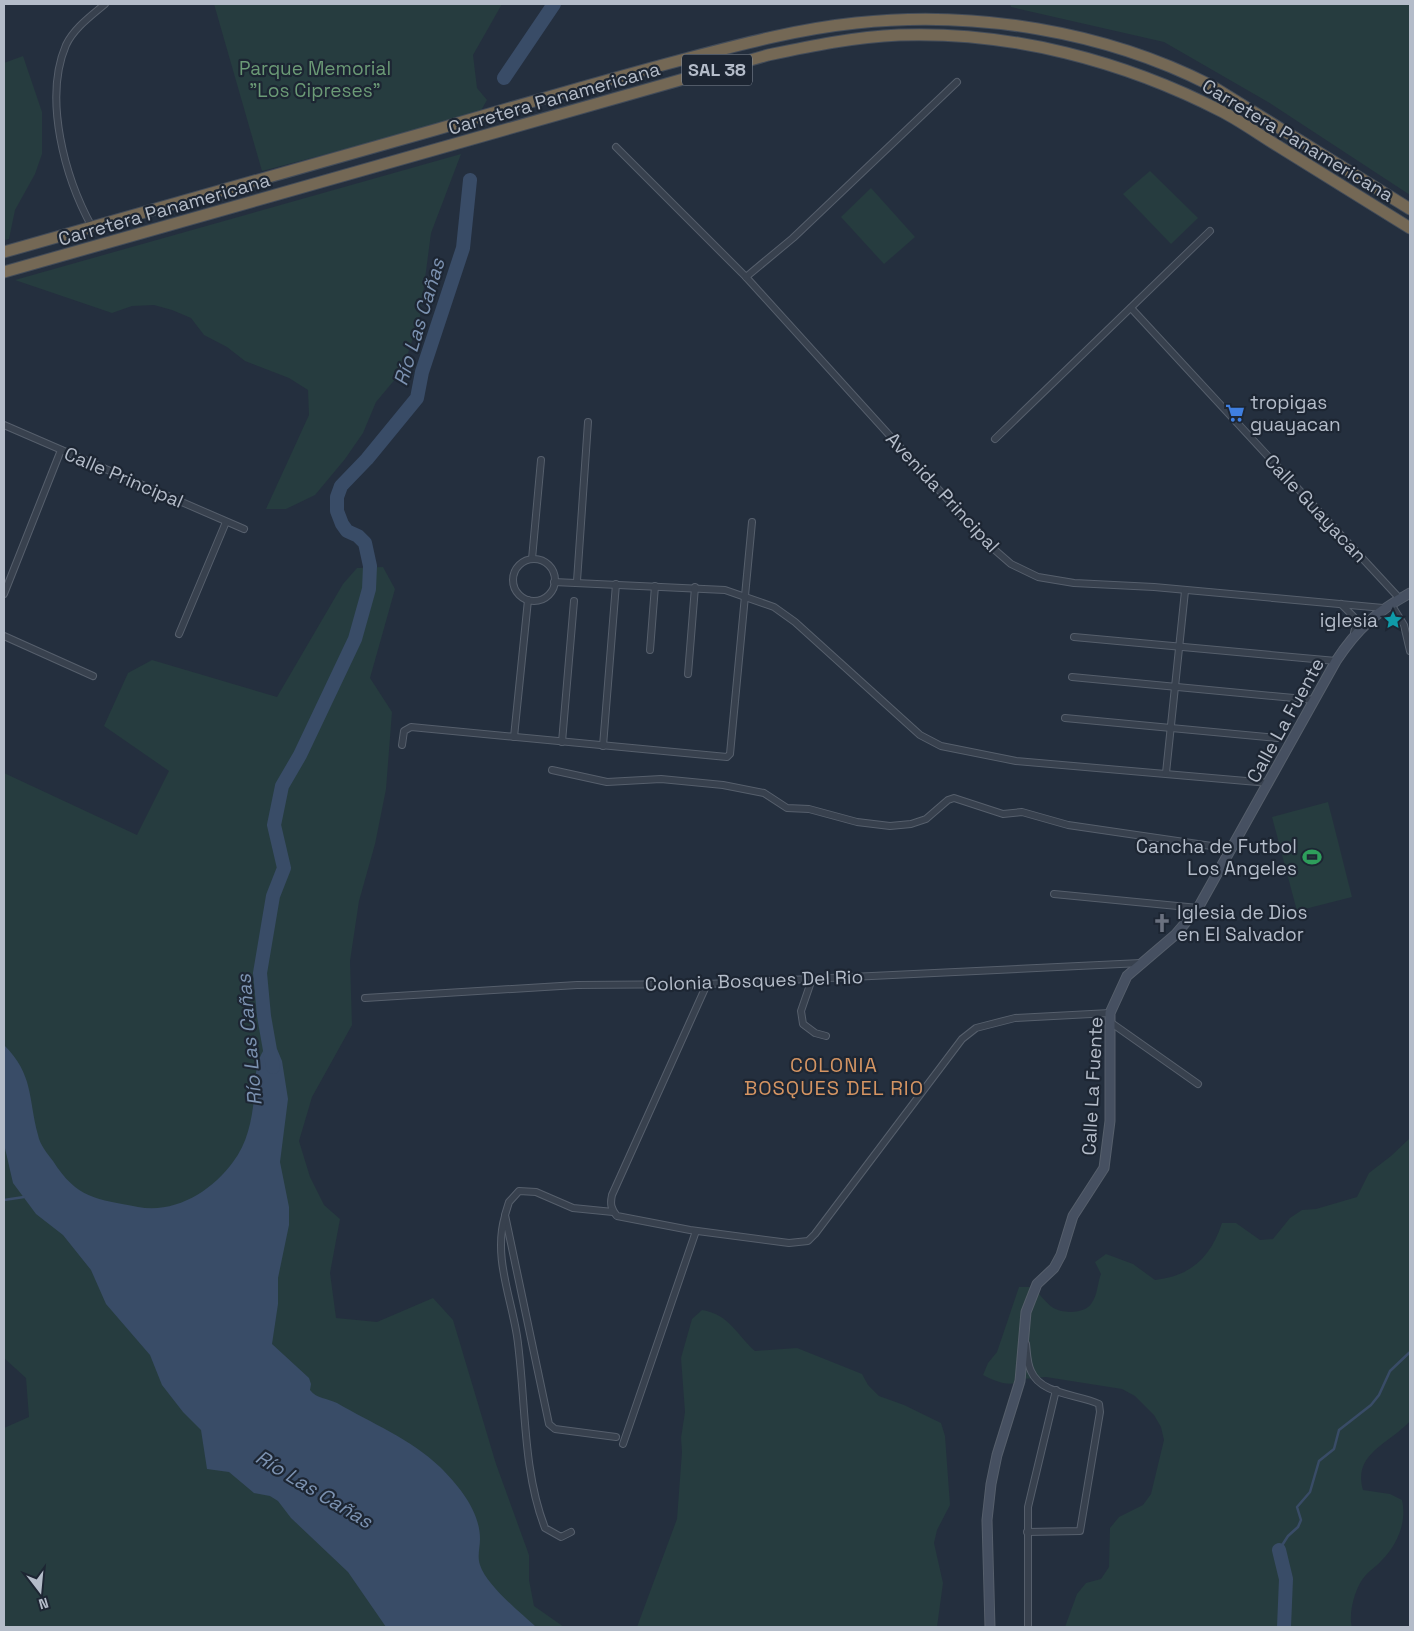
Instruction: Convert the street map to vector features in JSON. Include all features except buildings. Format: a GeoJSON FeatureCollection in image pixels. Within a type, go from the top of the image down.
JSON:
{"type":"FeatureCollection","features":[{"type":"Feature","properties":{"kind":"highway","name":"Carretera Panamericana"},"geometry":{"type":"LineString","coordinates":[[4,252],[548,96],[759,40],[828,26],[917,19],[994,23],[1032,29],[1090,42],[1178,68],[1210,85],[1410,209]]}},
{"type":"Feature","properties":{"kind":"highway","name":"Carretera Panamericana"},"geometry":{"type":"LineString","coordinates":[[4,272],[597,102],[768,56],[837,42],[899,35],[1033,46],[1117,67],[1184,93],[1226,113],[1410,228]]}},
{"type":"Feature","properties":{"kind":"highway"},"geometry":{"type":"LineString","coordinates":[[593,84],[592,95],[597,102]]}},
{"type":"Feature","properties":{"kind":"highway"},"geometry":{"type":"LineString","coordinates":[[548,96],[556,103],[556,114]]}},
{"type":"Feature","properties":{"kind":"highway"},"geometry":{"type":"LineString","coordinates":[[40,241],[47,260]]}},
{"type":"Feature","properties":{"kind":"street"},"geometry":{"type":"LineString","coordinates":[[92,226],[76,194],[63,150],[57,91],[59,69],[66,45],[77,29],[105,4]]}},
{"type":"Feature","properties":{"kind":"street"},"geometry":{"type":"LineString","coordinates":[[746,277],[793,238],[897,142],[956,82]]}},
{"type":"Feature","properties":{"kind":"street","name":"Avenida Principal"},"geometry":{"type":"LineString","coordinates":[[616,147],[746,277],[962,516],[1011,564],[1038,578],[1074,583],[1387,606]]}},
{"type":"Feature","properties":{"kind":"street"},"geometry":{"type":"LineString","coordinates":[[995,439],[1210,231]]}},
{"type":"Feature","properties":{"kind":"street","name":"Calle Guayacan"},"geometry":{"type":"LineString","coordinates":[[1131,308],[1400,599]]}},
{"type":"Feature","properties":{"kind":"street"},"geometry":{"type":"LineString","coordinates":[[577,581],[588,422]]}},
{"type":"Feature","properties":{"kind":"street","name":"Calle Principal"},"geometry":{"type":"LineString","coordinates":[[4,425],[244,529]]}},
{"type":"Feature","properties":{"kind":"street"},"geometry":{"type":"LineString","coordinates":[[4,594],[62,450]]}},
{"type":"Feature","properties":{"kind":"street"},"geometry":{"type":"LineString","coordinates":[[532,559],[541,460]]}},
{"type":"Feature","properties":{"kind":"street"},"geometry":{"type":"LineString","coordinates":[[179,634],[226,522]]}},
{"type":"Feature","properties":{"kind":"street"},"geometry":{"type":"LineString","coordinates":[[402,745],[404,731],[411,727],[727,757],[730,754],[752,522]]}},
{"type":"Feature","properties":{"kind":"street"},"geometry":{"type":"LineString","coordinates":[[532,559],[546,563],[551,568],[554,582],[550,593],[545,597],[528,600],[516,591],[513,577],[519,565],[532,559]]}},
{"type":"Feature","properties":{"kind":"street"},"geometry":{"type":"LineString","coordinates":[[554,582],[577,581],[724,590],[774,607],[795,622],[920,735],[941,746],[1016,761],[1269,783]]}},
{"type":"Feature","properties":{"kind":"street"},"geometry":{"type":"LineString","coordinates":[[602,746],[616,584]]}},
{"type":"Feature","properties":{"kind":"street"},"geometry":{"type":"LineString","coordinates":[[650,650],[655,586]]}},
{"type":"Feature","properties":{"kind":"street"},"geometry":{"type":"LineString","coordinates":[[688,674],[695,587]]}},
{"type":"Feature","properties":{"kind":"street"},"geometry":{"type":"LineString","coordinates":[[1166,774],[1185,591]]}},
{"type":"Feature","properties":{"kind":"street","name":"Calle La Fuente"},"geometry":{"type":"LineString","coordinates":[[990,1627],[987,1520],[990,1493],[997,1454],[1020,1382],[1023,1328],[1026,1312],[1037,1284],[1054,1268],[1061,1255],[1073,1216],[1104,1168],[1110,1122],[1110,1018],[1127,976],[1175,935],[1198,908],[1336,662],[1353,636],[1387,606],[1410,593]]}},
{"type":"Feature","properties":{"kind":"street"},"geometry":{"type":"LineString","coordinates":[[514,737],[528,600]]}},
{"type":"Feature","properties":{"kind":"street"},"geometry":{"type":"LineString","coordinates":[[562,742],[574,601]]}},
{"type":"Feature","properties":{"kind":"street"},"geometry":{"type":"LineString","coordinates":[[1341,604],[1357,620],[1358,625],[1353,636]]}},
{"type":"Feature","properties":{"kind":"street"},"geometry":{"type":"LineString","coordinates":[[1387,606],[1404,625],[1410,651]]}},
{"type":"Feature","properties":{"kind":"street"},"geometry":{"type":"LineString","coordinates":[[4,636],[93,676]]}},
{"type":"Feature","properties":{"kind":"street"},"geometry":{"type":"LineString","coordinates":[[1074,637],[1336,662]]}},
{"type":"Feature","properties":{"kind":"street"},"geometry":{"type":"LineString","coordinates":[[1072,677],[1315,700]]}},
{"type":"Feature","properties":{"kind":"street"},"geometry":{"type":"LineString","coordinates":[[1065,718],[1277,738]]}},
{"type":"Feature","properties":{"kind":"street"},"geometry":{"type":"LineString","coordinates":[[552,770],[607,782],[661,779],[723,785],[764,793],[787,808],[809,809],[857,822],[890,826],[911,824],[926,819],[948,800],[954,798],[1003,814],[1022,812],[1068,825],[1232,849]]}},
{"type":"Feature","properties":{"kind":"street"},"geometry":{"type":"LineString","coordinates":[[1054,894],[1198,908]]}},
{"type":"Feature","properties":{"kind":"street","name":"Colonia Bosques Del Rio"},"geometry":{"type":"LineString","coordinates":[[365,998],[577,985],[707,984],[1142,963]]}},
{"type":"Feature","properties":{"kind":"street"},"geometry":{"type":"LineString","coordinates":[[812,979],[801,1010],[803,1024],[815,1033],[826,1036]]}},
{"type":"Feature","properties":{"kind":"street"},"geometry":{"type":"LineString","coordinates":[[707,984],[612,1195],[610,1203],[613,1212],[617,1216],[696,1231],[789,1244],[808,1241],[962,1039],[976,1028],[1014,1018],[1110,1018],[1198,1084]]}},
{"type":"Feature","properties":{"kind":"street"},"geometry":{"type":"LineString","coordinates":[[571,1532],[561,1537],[545,1528],[535,1494],[516,1334],[506,1291],[502,1262],[502,1226],[510,1202],[519,1191],[536,1192],[573,1208],[613,1212]]}},
{"type":"Feature","properties":{"kind":"street"},"geometry":{"type":"LineString","coordinates":[[505,1215],[549,1424],[555,1429],[616,1437]]}},
{"type":"Feature","properties":{"kind":"street"},"geometry":{"type":"LineString","coordinates":[[623,1444],[696,1231]]}},
{"type":"Feature","properties":{"kind":"street"},"geometry":{"type":"LineString","coordinates":[[1023,1328],[1030,1370],[1047,1388],[1089,1399],[1099,1404],[1100,1412],[1083,1526],[1080,1531],[1026,1532]]}},
{"type":"Feature","properties":{"kind":"street"},"geometry":{"type":"LineString","coordinates":[[1028,1627],[1026,1532],[1028,1507],[1056,1390]]}},
{"type":"Feature","properties":{"kind":"green space","name":"Parque Memorial \"Los Cipreses\""},"geometry":{"type":"Polygon","coordinates":[[[214,4],[502,4],[473,55],[477,88],[487,100],[479,114],[262,171],[214,4]]]}},
{"type":"Feature","properties":{"kind":"green space"},"geometry":{"type":"Polygon","coordinates":[[[1010,4],[1410,4],[1410,195],[1268,102],[1164,42],[1011,7],[1010,4]]]}},
{"type":"Feature","properties":{"kind":"green space"},"geometry":{"type":"Polygon","coordinates":[[[23,56],[42,112],[42,154],[35,174],[15,210],[9,239],[4,240],[4,63],[23,56]]]}},
{"type":"Feature","properties":{"kind":"green space"},"geometry":{"type":"Polygon","coordinates":[[[461,154],[431,233],[420,317],[402,371],[376,402],[363,433],[345,459],[315,495],[286,509],[266,509],[309,415],[308,390],[289,378],[245,361],[227,347],[204,335],[191,318],[172,310],[154,305],[132,306],[112,313],[15,280],[461,154]]]}},
{"type":"Feature","properties":{"kind":"green space"},"geometry":{"type":"Polygon","coordinates":[[[1150,171],[1198,218],[1171,244],[1123,194],[1150,171]]]}},
{"type":"Feature","properties":{"kind":"green space"},"geometry":{"type":"Polygon","coordinates":[[[871,188],[915,237],[884,264],[841,217],[871,188]]]}},
{"type":"Feature","properties":{"kind":"green space"},"geometry":{"type":"Polygon","coordinates":[[[383,567],[395,589],[370,678],[392,712],[386,789],[375,844],[359,901],[350,961],[352,1025],[312,1097],[299,1141],[310,1177],[324,1205],[340,1219],[330,1273],[336,1318],[377,1322],[433,1298],[453,1320],[496,1464],[529,1555],[529,1580],[534,1606],[564,1627],[4,1627],[4,1428],[29,1417],[26,1378],[4,1358],[4,773],[137,835],[169,771],[104,726],[128,673],[152,660],[277,697],[343,584],[357,568],[383,567]]]}},
{"type":"Feature","properties":{"kind":"green space","name":"Cancha de Futbol Los Angeles"},"geometry":{"type":"Polygon","coordinates":[[[1328,802],[1352,897],[1297,911],[1272,817],[1328,802]]]}},
{"type":"Feature","properties":{"kind":"green space"},"geometry":{"type":"Polygon","coordinates":[[[1410,1138],[1410,1421],[1368,1458],[1363,1467],[1361,1477],[1363,1490],[1390,1494],[1402,1500],[1403,1516],[1400,1532],[1393,1547],[1365,1576],[1358,1587],[1352,1608],[1352,1627],[1065,1627],[1077,1594],[1086,1583],[1101,1579],[1109,1567],[1110,1528],[1119,1517],[1143,1505],[1151,1494],[1164,1440],[1161,1427],[1154,1415],[1135,1396],[1122,1389],[1046,1377],[1023,1379],[1009,1384],[998,1382],[983,1375],[988,1363],[997,1352],[1019,1287],[1033,1287],[1052,1307],[1061,1311],[1073,1312],[1083,1310],[1093,1301],[1101,1274],[1095,1262],[1106,1254],[1133,1264],[1155,1280],[1179,1274],[1198,1263],[1212,1246],[1222,1223],[1236,1223],[1260,1240],[1273,1239],[1290,1218],[1302,1210],[1316,1209],[1357,1197],[1369,1173],[1410,1138]]]}},
{"type":"Feature","properties":{"kind":"green space"},"geometry":{"type":"Polygon","coordinates":[[[702,1310],[711,1312],[726,1320],[755,1351],[797,1348],[862,1374],[868,1385],[879,1396],[904,1405],[941,1423],[945,1436],[950,1505],[937,1530],[934,1543],[943,1583],[937,1627],[637,1627],[677,1519],[682,1452],[681,1438],[685,1412],[681,1358],[692,1319],[702,1310]]]}},
{"type":"Feature","properties":{"kind":"water"},"geometry":{"type":"Polygon","coordinates":[[[4,1045],[14,1056],[25,1077],[40,1142],[62,1174],[80,1190],[99,1199],[152,1208],[166,1207],[192,1198],[215,1182],[233,1162],[242,1148],[250,1123],[256,1072],[261,1054],[265,1048],[277,1049],[282,1061],[288,1099],[280,1162],[289,1207],[289,1225],[278,1278],[278,1304],[272,1344],[309,1378],[310,1390],[313,1393],[337,1403],[404,1440],[429,1457],[447,1474],[467,1500],[476,1519],[480,1539],[479,1562],[484,1573],[497,1590],[536,1627],[386,1627],[348,1572],[291,1518],[278,1501],[270,1496],[254,1493],[229,1472],[207,1469],[201,1430],[183,1412],[162,1385],[150,1355],[106,1304],[91,1270],[63,1235],[36,1214],[13,1183],[4,1144],[4,1045]]]}},
{"type":"Feature","properties":{"kind":"waterway","name":"Río Las Cañas"},"geometry":{"type":"LineString","coordinates":[[504,78],[554,4]]}},
{"type":"Feature","properties":{"kind":"waterway","name":"Río Las Cañas"},"geometry":{"type":"LineString","coordinates":[[273,1067],[264,1016],[260,973],[273,896],[284,868],[274,825],[282,786],[300,755],[355,639],[369,589],[370,566],[365,543],[358,536],[347,531],[342,524],[337,511],[337,497],[341,486],[367,459],[417,398],[422,372],[463,248],[470,180]]}},
{"type":"Feature","properties":{"kind":"waterway"},"geometry":{"type":"LineString","coordinates":[[4,1200],[24,1197]]}},
{"type":"Feature","properties":{"kind":"waterway"},"geometry":{"type":"LineString","coordinates":[[1279,1550],[1288,1536],[1298,1527],[1301,1520],[1297,1507],[1310,1492],[1319,1461],[1334,1449],[1339,1430],[1371,1405],[1379,1395],[1390,1371],[1410,1352]]}},
{"type":"Feature","properties":{"kind":"waterway"},"geometry":{"type":"LineString","coordinates":[[1279,1550],[1286,1579],[1284,1627]]}},
{"type":"Feature","properties":{"kind":"place","name":"tropigas guayacan"},"geometry":{"type":"Point","coordinates":[1235,413]}},
{"type":"Feature","properties":{"kind":"place","name":"iglesia"},"geometry":{"type":"Point","coordinates":[1393,620]}},
{"type":"Feature","properties":{"kind":"place","name":"Cancha de Futbol Los Angeles"},"geometry":{"type":"Point","coordinates":[1312,857]}},
{"type":"Feature","properties":{"kind":"place","name":"Iglesia de Dios en El Salvador"},"geometry":{"type":"Point","coordinates":[1162,923]}},
{"type":"Feature","properties":{"kind":"district","name":"COLONIA BOSQUES DEL RIO"},"geometry":{"type":"Point","coordinates":[834,1076]}}]}
